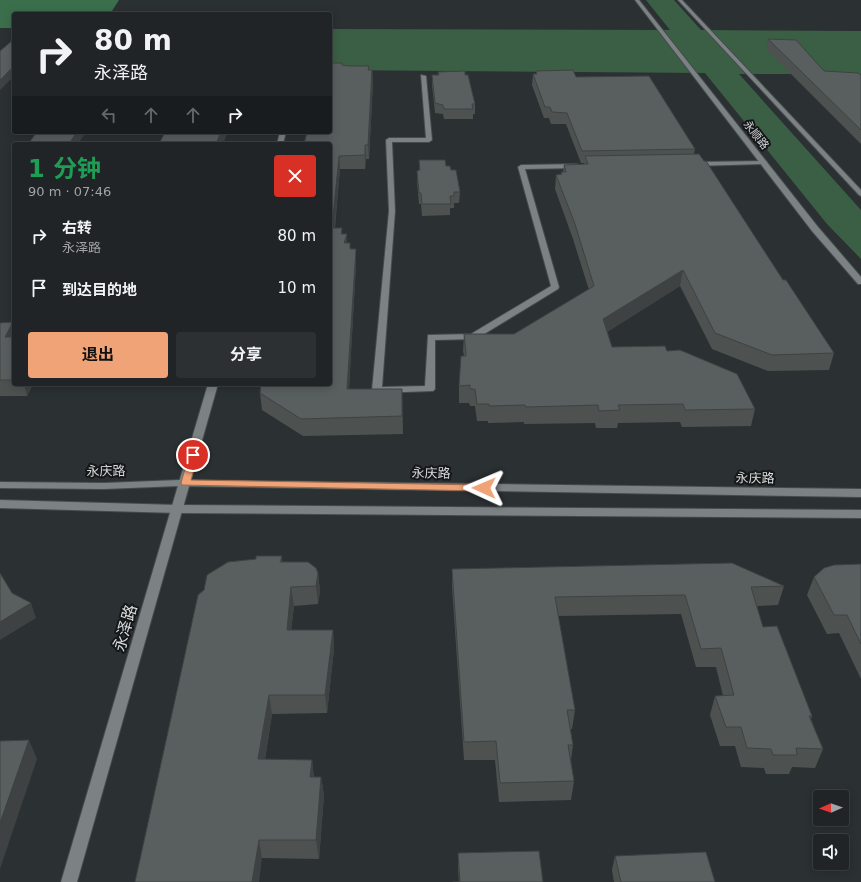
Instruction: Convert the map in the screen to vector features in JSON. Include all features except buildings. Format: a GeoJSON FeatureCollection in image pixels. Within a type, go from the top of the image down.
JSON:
{"type":"FeatureCollection","features":[{"type":"Feature","properties":{"kind":"main road","name":"永顺路"},"geometry":{"type":"LineString","coordinates":[[637,0],[815,229],[861,282]]}},
{"type":"Feature","properties":{"kind":"main road"},"geometry":{"type":"LineString","coordinates":[[680,0],[861,194]]}},
{"type":"Feature","properties":{"kind":"main road"},"geometry":{"type":"LineString","coordinates":[[422,76],[429,140],[389,140],[392,211],[378,390],[430,389],[431,337],[473,337],[555,286],[521,167],[584,166]]}},
{"type":"Feature","properties":{"kind":"main road"},"geometry":{"type":"LineString","coordinates":[[686,164],[765,163]]}},
{"type":"Feature","properties":{"kind":"main road","name":"永泽路"},"geometry":{"type":"LineString","coordinates":[[69,882],[212,386]]}},
{"type":"Feature","properties":{"kind":"main road","name":"永庆路"},"geometry":{"type":"LineString","coordinates":[[0,484],[104,486],[185,483],[861,493]]}},
{"type":"Feature","properties":{"kind":"main road"},"geometry":{"type":"LineString","coordinates":[[0,504],[178,509],[861,514]]}},
{"type":"Feature","properties":{"kind":"green space"},"geometry":{"type":"Polygon","coordinates":[[[0,0],[119,0],[111,12],[12,12],[12,28],[0,28],[0,0]]]}},
{"type":"Feature","properties":{"kind":"green space"},"geometry":{"type":"Polygon","coordinates":[[[646,0],[674,0],[701,30],[861,31],[861,74],[739,74],[861,210],[861,259],[827,224],[705,73],[332,70],[332,29],[670,30],[646,0]]]}},
{"type":"Feature","properties":{"kind":"route"},"geometry":{"type":"LineString","coordinates":[[193,455],[185,483],[484,488]]}}]}
